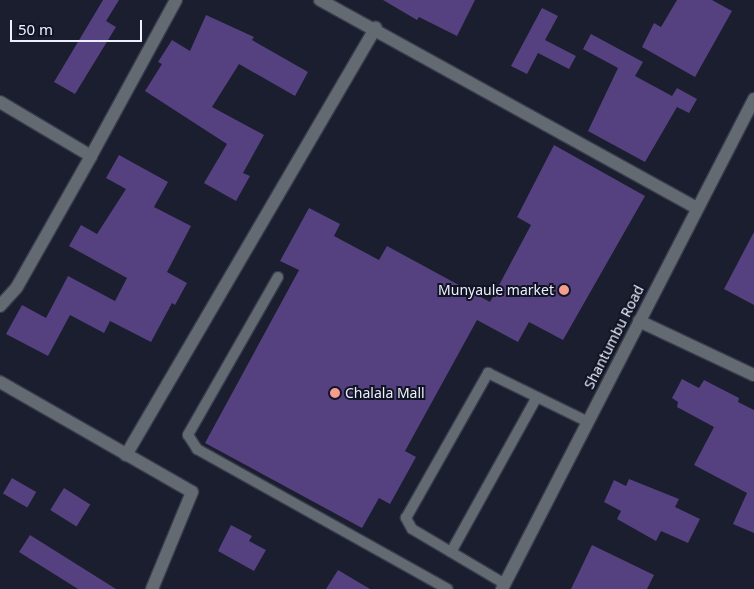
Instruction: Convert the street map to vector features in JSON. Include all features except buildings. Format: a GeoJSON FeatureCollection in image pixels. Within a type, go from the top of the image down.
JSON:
{"type":"FeatureCollection","features":[{"type":"Feature","properties":{"kind":"street"},"geometry":{"type":"LineString","coordinates":[[0,306],[17,287],[176,0]]}},
{"type":"Feature","properties":{"kind":"street"},"geometry":{"type":"LineString","coordinates":[[320,0],[376,28],[697,208]]}},
{"type":"Feature","properties":{"kind":"street"},"geometry":{"type":"LineString","coordinates":[[126,455],[376,28]]}},
{"type":"Feature","properties":{"kind":"street","name":"Shantumbu Road"},"geometry":{"type":"LineString","coordinates":[[504,586],[754,99]]}},
{"type":"Feature","properties":{"kind":"street"},"geometry":{"type":"LineString","coordinates":[[0,102],[91,156]]}},
{"type":"Feature","properties":{"kind":"street"},"geometry":{"type":"LineString","coordinates":[[639,321],[754,375]]}},
{"type":"Feature","properties":{"kind":"street"},"geometry":{"type":"LineString","coordinates":[[0,382],[192,492],[152,589]]}},
{"type":"Feature","properties":{"kind":"lane"},"geometry":{"type":"LineString","coordinates":[[278,277],[188,435],[197,449],[448,589]]}},
{"type":"Feature","properties":{"kind":"lane"},"geometry":{"type":"LineString","coordinates":[[504,586],[412,529],[406,518],[488,373],[588,422]]}},
{"type":"Feature","properties":{"kind":"lane"},"geometry":{"type":"LineString","coordinates":[[451,552],[537,397]]}},
{"type":"Feature","properties":{"kind":"place","name":"Munyaule market"},"geometry":{"type":"Point","coordinates":[564,290]}},
{"type":"Feature","properties":{"kind":"place","name":"Chalala Mall"},"geometry":{"type":"Point","coordinates":[335,393]}}]}
